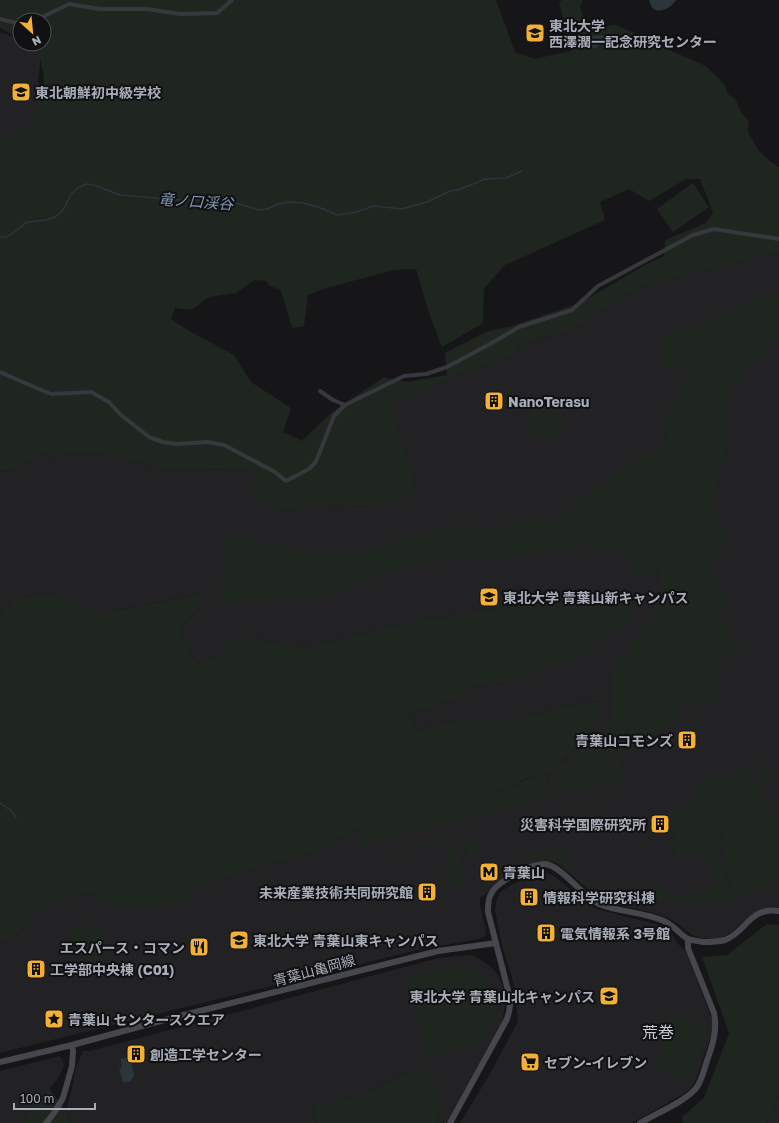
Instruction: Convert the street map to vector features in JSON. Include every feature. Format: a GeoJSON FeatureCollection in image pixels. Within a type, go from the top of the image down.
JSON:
{"type":"FeatureCollection","features":[{"type":"Feature","properties":{"kind":"street"},"geometry":{"type":"LineString","coordinates":[[52,12],[69,4],[100,9],[147,9],[180,14],[202,12],[217,13],[232,0]]}},
{"type":"Feature","properties":{"kind":"street"},"geometry":{"type":"LineString","coordinates":[[0,20],[12,22]]}},
{"type":"Feature","properties":{"kind":"street"},"geometry":{"type":"LineString","coordinates":[[0,372],[51,394],[91,392],[109,402],[121,415],[149,437],[163,442],[177,444],[207,442],[224,445],[275,472],[286,480],[309,469],[315,463],[334,416],[345,406],[404,376],[426,374],[447,367],[519,327],[572,310],[598,286],[693,235],[714,229],[779,239]]}},
{"type":"Feature","properties":{"kind":"street"},"geometry":{"type":"LineString","coordinates":[[320,391],[345,406]]}},
{"type":"Feature","properties":{"kind":"street"},"geometry":{"type":"LineString","coordinates":[[450,1123],[507,1019],[509,1012],[509,994],[488,912],[488,904],[492,891],[501,883],[533,866],[545,864],[555,868],[599,904],[663,920],[670,923],[688,939],[708,942],[724,940],[734,934],[755,915],[768,911],[779,911]]}},
{"type":"Feature","properties":{"kind":"street"},"geometry":{"type":"LineString","coordinates":[[640,1123],[687,1096],[697,1087],[713,1042],[716,1023],[714,1013],[688,948],[688,939]]}},
{"type":"Feature","properties":{"kind":"street","name":"青葉山亀岡線"},"geometry":{"type":"LineString","coordinates":[[0,1062],[72,1045],[168,1019],[438,951],[496,943]]}},
{"type":"Feature","properties":{"kind":"street"},"geometry":{"type":"LineString","coordinates":[[46,1123],[63,1098],[72,1066],[72,1045]]}},
{"type":"Feature","properties":{"kind":"shaded area"},"geometry":{"type":"Polygon","coordinates":[[[0,0],[496,0],[515,52],[534,59],[571,51],[570,38],[559,3],[562,0],[583,0],[580,7],[585,22],[592,28],[615,25],[637,34],[652,47],[660,46],[706,66],[724,84],[728,94],[735,99],[742,113],[749,122],[748,132],[758,150],[779,167],[779,252],[643,286],[578,326],[555,337],[543,336],[523,344],[515,354],[427,388],[392,406],[392,412],[418,491],[414,496],[379,507],[320,505],[285,510],[265,506],[256,501],[251,487],[251,468],[175,471],[99,454],[79,452],[54,457],[40,454],[13,472],[0,471],[0,142],[19,132],[34,120],[42,108],[44,76],[38,52],[52,52],[52,12],[12,12],[12,34],[0,28],[0,0]],[[686,179],[649,201],[629,189],[600,202],[605,220],[505,265],[484,288],[483,323],[442,347],[429,313],[416,269],[395,270],[323,289],[308,295],[304,326],[292,328],[281,290],[270,286],[266,281],[254,280],[236,293],[209,297],[191,310],[175,308],[171,319],[191,332],[234,355],[251,382],[291,408],[283,432],[302,441],[332,412],[384,377],[407,382],[447,375],[445,353],[488,331],[509,327],[582,302],[643,266],[664,256],[665,240],[706,223],[713,213],[700,179],[686,179]]]}},
{"type":"Feature","properties":{"kind":"shaded area"},"geometry":{"type":"Polygon","coordinates":[[[649,0],[676,0],[670,7],[660,11],[653,8],[649,0]]]}},
{"type":"Feature","properties":{"kind":"shaded area","name":"東北朝鮮初中級学校"},"geometry":{"type":"Polygon","coordinates":[[[0,32],[12,36],[12,52],[41,52],[38,81],[47,103],[33,130],[0,152],[0,32]]]}},
{"type":"Feature","properties":{"kind":"shaded area"},"geometry":{"type":"Polygon","coordinates":[[[606,35],[606,42],[594,48],[592,47],[590,39],[593,36],[606,35]]]}},
{"type":"Feature","properties":{"kind":"shaded area"},"geometry":{"type":"Polygon","coordinates":[[[693,183],[709,207],[673,232],[657,209],[693,183]]]}},
{"type":"Feature","properties":{"kind":"shaded area","name":"東北大学 青葉山新キャンパス"},"geometry":{"type":"Polygon","coordinates":[[[779,252],[779,908],[765,908],[752,914],[730,933],[723,937],[717,939],[701,938],[692,935],[667,917],[600,899],[561,866],[553,862],[540,861],[533,863],[498,882],[480,898],[486,931],[485,936],[479,939],[417,950],[0,1053],[0,941],[1,942],[19,934],[41,905],[91,892],[113,908],[195,887],[274,863],[314,853],[362,827],[427,783],[493,792],[532,776],[544,776],[588,738],[605,700],[578,704],[509,720],[454,720],[416,730],[407,715],[455,700],[478,685],[515,682],[630,604],[541,602],[419,620],[305,648],[239,635],[218,657],[197,664],[179,628],[204,604],[197,595],[96,614],[53,593],[13,599],[0,617],[0,471],[13,472],[40,454],[54,457],[79,452],[99,454],[175,471],[251,468],[251,487],[285,510],[320,505],[379,507],[418,491],[392,412],[392,406],[427,388],[515,354],[523,344],[543,336],[555,337],[578,326],[643,286],[779,252]]]}},
{"type":"Feature","properties":{"kind":"shaded area"},"geometry":{"type":"Polygon","coordinates":[[[779,291],[779,337],[751,364],[737,386],[727,393],[728,438],[711,510],[705,522],[696,531],[686,539],[666,549],[659,560],[655,577],[633,570],[629,554],[581,545],[560,552],[414,564],[322,597],[221,604],[225,535],[339,557],[456,524],[501,528],[521,517],[540,515],[552,522],[575,502],[598,487],[618,468],[669,440],[663,420],[681,391],[691,366],[665,371],[660,352],[662,350],[662,337],[779,291]]]}},
{"type":"Feature","properties":{"kind":"shaded area"},"geometry":{"type":"Polygon","coordinates":[[[550,403],[559,408],[563,414],[563,428],[559,434],[550,439],[542,439],[533,434],[529,428],[528,417],[533,408],[539,404],[550,403]]]}},
{"type":"Feature","properties":{"kind":"shaded area"},"geometry":{"type":"Polygon","coordinates":[[[717,505],[720,527],[728,546],[719,550],[707,561],[714,571],[720,591],[705,587],[683,587],[661,590],[660,569],[665,555],[671,548],[684,543],[704,528],[711,517],[715,506],[717,505]]]}},
{"type":"Feature","properties":{"kind":"shaded area"},"geometry":{"type":"Polygon","coordinates":[[[685,588],[714,590],[729,598],[724,607],[721,617],[721,625],[710,653],[692,674],[666,691],[641,714],[607,757],[590,770],[580,774],[553,772],[583,748],[601,738],[608,730],[612,707],[610,688],[612,672],[620,658],[652,617],[660,592],[685,588]]]}},
{"type":"Feature","properties":{"kind":"shaded area"},"geometry":{"type":"Polygon","coordinates":[[[53,593],[96,614],[198,595],[204,604],[179,628],[197,664],[218,657],[239,635],[305,648],[419,620],[541,602],[630,604],[632,616],[586,653],[515,682],[478,685],[455,700],[407,715],[416,730],[454,720],[509,720],[578,704],[606,700],[588,738],[544,776],[531,776],[493,792],[433,799],[414,804],[404,810],[389,823],[369,832],[366,835],[365,845],[362,846],[362,827],[314,853],[274,863],[196,887],[188,901],[152,908],[113,908],[91,892],[41,906],[19,934],[1,942],[0,617],[13,599],[53,593]]]}},
{"type":"Feature","properties":{"kind":"shaded area"},"geometry":{"type":"Polygon","coordinates":[[[723,620],[733,636],[748,646],[732,651],[729,657],[720,662],[719,701],[698,705],[681,706],[669,725],[654,737],[633,750],[633,752],[629,753],[626,736],[630,729],[652,706],[701,669],[714,650],[720,635],[723,620]]]}},
{"type":"Feature","properties":{"kind":"shaded area"},"geometry":{"type":"Polygon","coordinates":[[[624,741],[628,754],[612,758],[612,756],[624,741]]]}},
{"type":"Feature","properties":{"kind":"shaded area"},"geometry":{"type":"Polygon","coordinates":[[[619,759],[624,780],[554,797],[568,782],[589,773],[603,763],[619,759]]]}},
{"type":"Feature","properties":{"kind":"shaded area"},"geometry":{"type":"Polygon","coordinates":[[[765,759],[772,787],[767,789],[758,767],[765,759]]]}},
{"type":"Feature","properties":{"kind":"shaded area"},"geometry":{"type":"Polygon","coordinates":[[[749,768],[768,807],[779,825],[779,874],[764,890],[732,900],[732,891],[721,844],[723,832],[733,810],[728,774],[749,768]]]}},
{"type":"Feature","properties":{"kind":"shaded area"},"geometry":{"type":"Polygon","coordinates":[[[560,773],[574,776],[552,794],[548,776],[560,773]]]}},
{"type":"Feature","properties":{"kind":"shaded area"},"geometry":{"type":"Polygon","coordinates":[[[726,776],[731,809],[725,818],[718,835],[718,848],[730,893],[730,900],[704,904],[677,902],[680,893],[681,896],[715,888],[706,853],[677,860],[673,842],[676,842],[668,810],[701,800],[696,783],[726,776]]]}},
{"type":"Feature","properties":{"kind":"shaded area"},"geometry":{"type":"Polygon","coordinates":[[[532,778],[546,778],[551,798],[368,844],[369,835],[374,831],[390,824],[414,806],[445,799],[477,797],[498,793],[532,778]]]}},
{"type":"Feature","properties":{"kind":"shaded area"},"geometry":{"type":"Polygon","coordinates":[[[625,793],[626,796],[563,811],[562,808],[625,793]]]}},
{"type":"Feature","properties":{"kind":"shaded area"},"geometry":{"type":"Polygon","coordinates":[[[549,812],[549,815],[512,824],[512,821],[549,812]]]}},
{"type":"Feature","properties":{"kind":"shaded area"},"geometry":{"type":"Polygon","coordinates":[[[455,835],[456,838],[378,858],[377,855],[455,835]]]}},
{"type":"Feature","properties":{"kind":"shaded area"},"geometry":{"type":"Polygon","coordinates":[[[477,838],[481,857],[469,860],[465,841],[477,838]]]}},
{"type":"Feature","properties":{"kind":"shaded area"},"geometry":{"type":"Polygon","coordinates":[[[456,843],[467,886],[450,890],[444,869],[451,867],[446,847],[438,848],[456,843]]]}},
{"type":"Feature","properties":{"kind":"shaded area"},"geometry":{"type":"Polygon","coordinates":[[[558,848],[564,852],[572,872],[589,886],[589,889],[561,865],[546,856],[524,867],[520,865],[519,860],[522,856],[558,848]]]}},
{"type":"Feature","properties":{"kind":"shaded area","name":"東北大学 青葉山北キャンパス"},"geometry":{"type":"Polygon","coordinates":[[[538,873],[547,873],[554,876],[596,909],[660,925],[670,931],[679,945],[686,952],[712,1019],[714,1025],[712,1033],[693,1085],[685,1093],[632,1123],[460,1123],[491,1072],[518,1021],[512,977],[502,946],[495,910],[496,902],[500,892],[513,884],[538,873]]]}},
{"type":"Feature","properties":{"kind":"shaded area"},"geometry":{"type":"Polygon","coordinates":[[[658,876],[663,890],[671,894],[673,891],[675,893],[673,901],[656,898],[655,895],[658,876]]]}},
{"type":"Feature","properties":{"kind":"shaded area"},"geometry":{"type":"Polygon","coordinates":[[[99,923],[108,957],[88,962],[69,943],[66,931],[99,923]]]}},
{"type":"Feature","properties":{"kind":"shaded area"},"geometry":{"type":"Polygon","coordinates":[[[767,924],[779,925],[779,1095],[767,1123],[683,1123],[682,1117],[704,1098],[729,1033],[702,957],[727,955],[767,924]]]}},
{"type":"Feature","properties":{"kind":"shaded area","name":"東北大学 青葉山東キャンパス"},"geometry":{"type":"Polygon","coordinates":[[[468,955],[475,956],[484,962],[498,975],[505,995],[505,1006],[502,1021],[446,1123],[436,1123],[444,1105],[407,1073],[364,1094],[313,1107],[317,1123],[71,1123],[66,1111],[74,1074],[83,1051],[90,1051],[439,958],[468,955]]]}},
{"type":"Feature","properties":{"kind":"shaded area"},"geometry":{"type":"Polygon","coordinates":[[[467,962],[488,980],[497,1012],[479,1045],[431,1057],[426,1054],[406,982],[409,976],[467,962]]]}},
{"type":"Feature","properties":{"kind":"shaded area"},"geometry":{"type":"Polygon","coordinates":[[[671,1013],[709,1026],[692,1080],[653,1067],[671,1013]]]}},
{"type":"Feature","properties":{"kind":"shaded area"},"geometry":{"type":"Polygon","coordinates":[[[60,1056],[64,1065],[59,1077],[21,1123],[0,1123],[0,1071],[60,1056]]]}},
{"type":"Feature","properties":{"kind":"shaded area"},"geometry":{"type":"Polygon","coordinates":[[[130,1057],[134,1075],[131,1081],[123,1083],[119,1068],[122,1067],[121,1059],[130,1057]]]}},
{"type":"Feature","properties":{"kind":"shaded area"},"geometry":{"type":"Polygon","coordinates":[[[430,1068],[444,1105],[436,1123],[317,1123],[313,1107],[364,1094],[407,1073],[430,1068]]]}},
{"type":"Feature","properties":{"kind":"shaded area"},"geometry":{"type":"Polygon","coordinates":[[[49,1088],[66,1111],[71,1123],[21,1123],[49,1088]]]}},
{"type":"Feature","properties":{"kind":"shaded area"},"geometry":{"type":"Polygon","coordinates":[[[779,1095],[779,1123],[767,1123],[779,1095]]]}},
{"type":"Feature","properties":{"kind":"waterway","name":"竜ノ口渓谷"},"geometry":{"type":"LineString","coordinates":[[0,237],[6,237],[12,234],[28,222],[46,220],[55,217],[65,207],[71,194],[86,184],[94,185],[120,195],[178,200],[229,201],[259,210],[289,202],[303,203],[338,215],[356,212],[374,206],[402,209],[427,202],[450,191],[458,190],[485,179],[506,178],[522,171]]}},
{"type":"Feature","properties":{"kind":"waterway"},"geometry":{"type":"LineString","coordinates":[[0,803],[10,810],[16,817]]}},
{"type":"Feature","properties":{"kind":"place","name":"東北大学 西澤潤一記念研究センター"},"geometry":{"type":"Point","coordinates":[535,33]}},
{"type":"Feature","properties":{"kind":"place","name":"東北朝鮮初中級学校"},"geometry":{"type":"Point","coordinates":[21,92]}},
{"type":"Feature","properties":{"kind":"place","name":"NanoTerasu"},"geometry":{"type":"Point","coordinates":[494,401]}},
{"type":"Feature","properties":{"kind":"place","name":"東北大学 青葉山新キャンパス"},"geometry":{"type":"Point","coordinates":[489,597]}},
{"type":"Feature","properties":{"kind":"place","name":"青葉山コモンズ"},"geometry":{"type":"Point","coordinates":[687,740]}},
{"type":"Feature","properties":{"kind":"place","name":"災害科学国際研究所"},"geometry":{"type":"Point","coordinates":[660,824]}},
{"type":"Feature","properties":{"kind":"place","name":"青葉山"},"geometry":{"type":"Point","coordinates":[489,872]}},
{"type":"Feature","properties":{"kind":"place","name":"未来産業技術共同研究館"},"geometry":{"type":"Point","coordinates":[427,892]}},
{"type":"Feature","properties":{"kind":"place","name":"情報科学研究科棟"},"geometry":{"type":"Point","coordinates":[529,897]}},
{"type":"Feature","properties":{"kind":"place","name":"電気情報系 3号館"},"geometry":{"type":"Point","coordinates":[546,933]}},
{"type":"Feature","properties":{"kind":"place","name":"東北大学 青葉山東キャンパス"},"geometry":{"type":"Point","coordinates":[239,940]}},
{"type":"Feature","properties":{"kind":"place","name":"エスパース・コマン"},"geometry":{"type":"Point","coordinates":[199,947]}},
{"type":"Feature","properties":{"kind":"place","name":"工学部中央棟 (C01)"},"geometry":{"type":"Point","coordinates":[36,969]}},
{"type":"Feature","properties":{"kind":"place","name":"東北大学 青葉山北キャンパス"},"geometry":{"type":"Point","coordinates":[609,996]}},
{"type":"Feature","properties":{"kind":"place","name":"青葉山 センタースクエア"},"geometry":{"type":"Point","coordinates":[54,1019]}},
{"type":"Feature","properties":{"kind":"place","name":"創造工学センター"},"geometry":{"type":"Point","coordinates":[136,1054]}},
{"type":"Feature","properties":{"kind":"place","name":"セブン-イレブン"},"geometry":{"type":"Point","coordinates":[530,1062]}},
{"type":"Feature","properties":{"kind":"district","name":"荒巻"},"geometry":{"type":"Point","coordinates":[658,1032]}}]}
